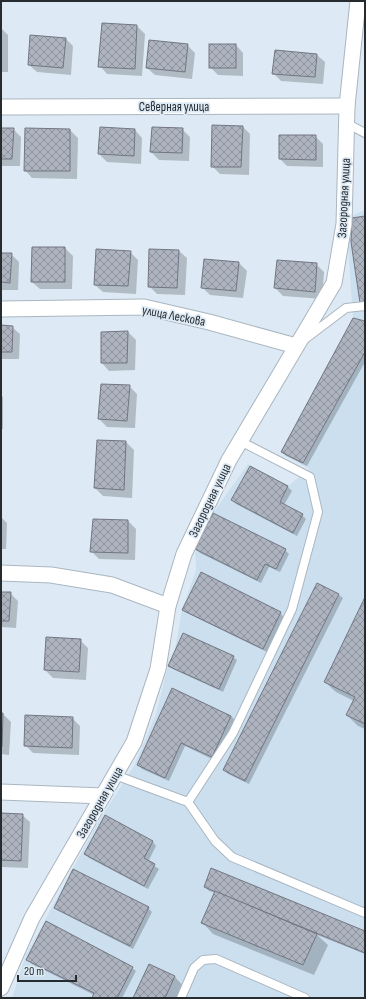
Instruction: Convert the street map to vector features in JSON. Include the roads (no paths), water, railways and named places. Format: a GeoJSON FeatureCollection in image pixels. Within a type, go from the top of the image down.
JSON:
{"type":"FeatureCollection","features":[{"type":"Feature","properties":{"kind":"street","name":"Загородная улица"},"geometry":{"type":"LineString","coordinates":[[1,988],[32,918],[134,742],[158,669],[168,606],[184,554],[229,460],[334,283],[344,224],[347,106],[360,4]]}},
{"type":"Feature","properties":{"kind":"street","name":"Северная улица"},"geometry":{"type":"LineString","coordinates":[[1,107],[347,106]]}},
{"type":"Feature","properties":{"kind":"street","name":"улица Лескова"},"geometry":{"type":"LineString","coordinates":[[1,309],[144,307],[209,322],[296,346]]}},
{"type":"Feature","properties":{"kind":"street"},"geometry":{"type":"LineString","coordinates":[[1,573],[50,575],[112,585],[168,606]]}},
{"type":"Feature","properties":{"kind":"street"},"geometry":{"type":"LineString","coordinates":[[1,792],[103,796]]}},
{"type":"Feature","properties":{"kind":"lane"},"geometry":{"type":"LineString","coordinates":[[346,123],[365,133]]}},
{"type":"Feature","properties":{"kind":"lane"},"geometry":{"type":"LineString","coordinates":[[296,346],[346,308],[365,306]]}},
{"type":"Feature","properties":{"kind":"lane"},"geometry":{"type":"LineString","coordinates":[[188,802],[233,733],[292,608],[318,512],[310,477],[240,441]]}},
{"type":"Feature","properties":{"kind":"lane"},"geometry":{"type":"LineString","coordinates":[[115,775],[188,802],[215,841],[232,857],[365,913]]}},
{"type":"Feature","properties":{"kind":"lane"},"geometry":{"type":"LineString","coordinates":[[181,998],[194,968],[203,960],[216,958],[305,998]]}}]}
